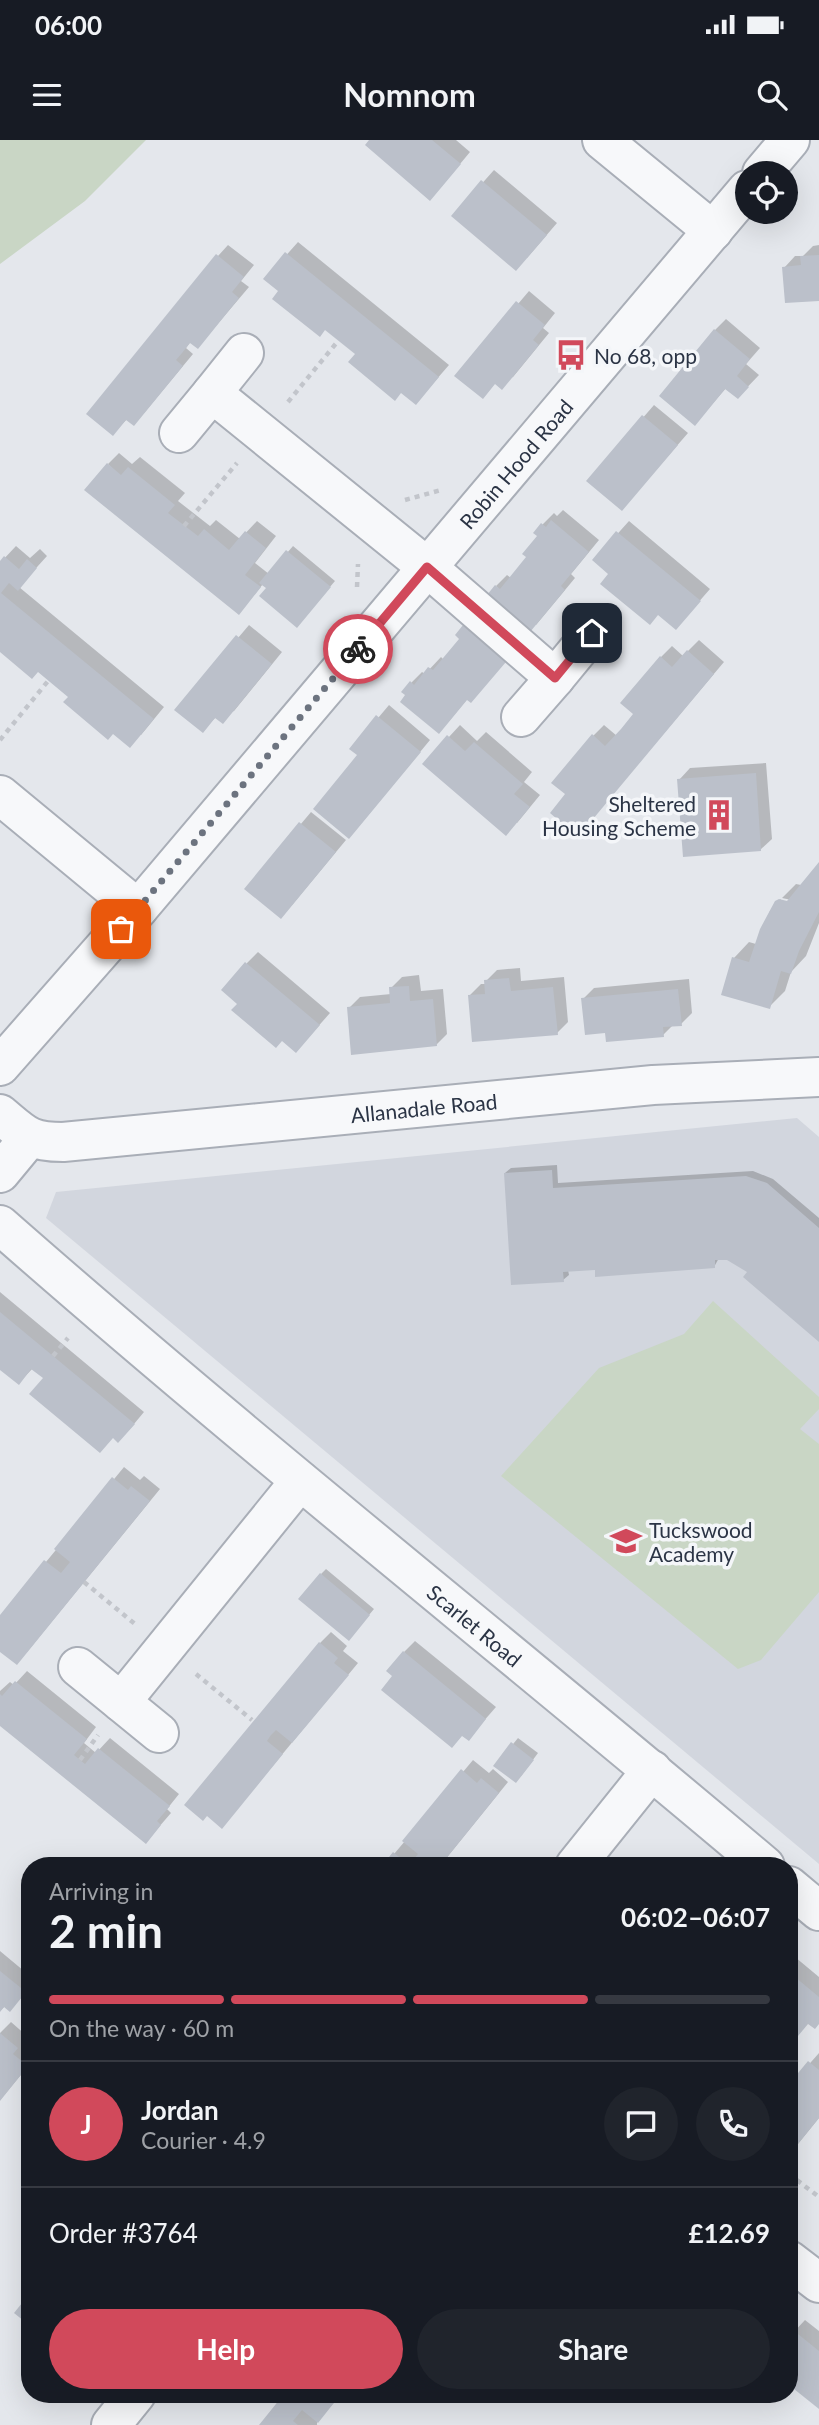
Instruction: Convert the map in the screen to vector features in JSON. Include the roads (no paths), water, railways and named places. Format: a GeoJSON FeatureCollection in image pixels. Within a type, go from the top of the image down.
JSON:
{"type":"FeatureCollection","features":[{"type":"Feature","properties":{"kind":"street"},"geometry":{"type":"LineString","coordinates":[[602,140],[713,231]]}},
{"type":"Feature","properties":{"kind":"street"},"geometry":{"type":"LineString","coordinates":[[772,161],[790,140]]}},
{"type":"Feature","properties":{"kind":"street","name":"Robin Hood Road"},"geometry":{"type":"LineString","coordinates":[[0,1066],[138,909],[735,204]]}},
{"type":"Feature","properties":{"kind":"street"},"geometry":{"type":"LineString","coordinates":[[179,433],[244,353]]}},
{"type":"Feature","properties":{"kind":"street"},"geometry":{"type":"LineString","coordinates":[[212,393],[427,567],[555,678]]}},
{"type":"Feature","properties":{"kind":"street"},"geometry":{"type":"LineString","coordinates":[[521,717],[592,633]]}},
{"type":"Feature","properties":{"kind":"street"},"geometry":{"type":"LineString","coordinates":[[0,795],[138,909]]}},
{"type":"Feature","properties":{"kind":"street","name":"Allanadale Road"},"geometry":{"type":"LineString","coordinates":[[29,1138],[43,1142],[63,1142],[653,1085],[819,1077]]}},
{"type":"Feature","properties":{"kind":"street"},"geometry":{"type":"LineString","coordinates":[[0,1114],[29,1138],[0,1173]]}},
{"type":"Feature","properties":{"kind":"street","name":"Scarlet Road"},"geometry":{"type":"LineString","coordinates":[[0,1225],[300,1481],[754,1857]]}},
{"type":"Feature","properties":{"kind":"street"},"geometry":{"type":"LineString","coordinates":[[121,1702],[300,1481]]}},
{"type":"Feature","properties":{"kind":"street"},"geometry":{"type":"LineString","coordinates":[[78,1667],[159,1733]]}},
{"type":"Feature","properties":{"kind":"street"},"geometry":{"type":"LineString","coordinates":[[582,1857],[652,1770]]}},
{"type":"Feature","properties":{"kind":"street"},"geometry":{"type":"LineString","coordinates":[[798,1894],[819,1911]]}},
{"type":"Feature","properties":{"kind":"street"},"geometry":{"type":"LineString","coordinates":[[798,2267],[819,2283]]}},
{"type":"Feature","properties":{"kind":"street"},"geometry":{"type":"LineString","coordinates":[[111,2425],[129,2403]]}},
{"type":"Feature","properties":{"kind":"place","name":"No 68, opp"},"geometry":{"type":"Point","coordinates":[571,355]}},
{"type":"Feature","properties":{"kind":"place","name":"Sheltered Housing Scheme"},"geometry":{"type":"Point","coordinates":[719,815]}},
{"type":"Feature","properties":{"kind":"place","name":"Tuckswood Academy"},"geometry":{"type":"Point","coordinates":[626,1541]}}]}
